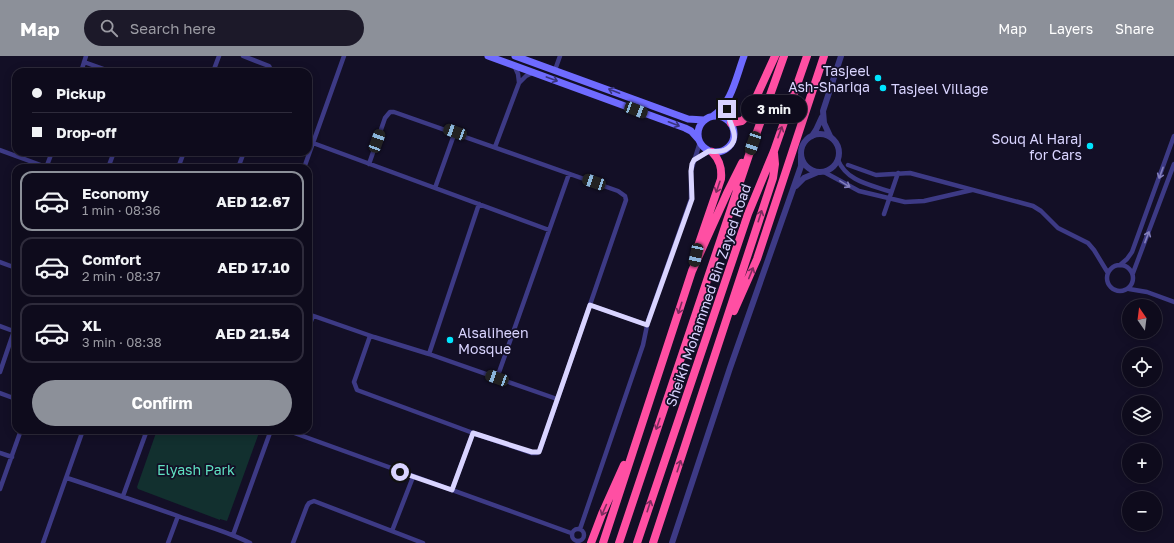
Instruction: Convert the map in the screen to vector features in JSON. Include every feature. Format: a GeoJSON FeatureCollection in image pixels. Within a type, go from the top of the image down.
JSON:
{"type":"FeatureCollection","features":[{"type":"Feature","properties":{"kind":"highway"},"geometry":{"type":"LineString","coordinates":[[730,122],[742,120],[748,115],[775,56]]}},
{"type":"Feature","properties":{"kind":"highway","name":"Sheikh Mohammed Bin Zayed Road"},"geometry":{"type":"LineString","coordinates":[[618,543],[753,143],[784,56]]}},
{"type":"Feature","properties":{"kind":"highway","name":"Sheikh Mohammed Bin Zayed Road"},"geometry":{"type":"LineString","coordinates":[[637,543],[745,221],[774,151],[807,56]]}},
{"type":"Feature","properties":{"kind":"highway"},"geometry":{"type":"LineString","coordinates":[[723,333],[757,259],[824,56]]}},
{"type":"Feature","properties":{"kind":"highway"},"geometry":{"type":"LineString","coordinates":[[692,271],[728,191],[753,143]]}},
{"type":"Feature","properties":{"kind":"highway"},"geometry":{"type":"LineString","coordinates":[[603,543],[692,271],[700,239],[721,179],[721,167],[716,156],[711,151]]}},
{"type":"Feature","properties":{"kind":"highway"},"geometry":{"type":"LineString","coordinates":[[653,543],[723,333],[772,178],[775,164],[774,151]]}},
{"type":"Feature","properties":{"kind":"highway"},"geometry":{"type":"LineString","coordinates":[[591,543],[616,482],[633,450]]}},
{"type":"Feature","properties":{"kind":"highway"},"geometry":{"type":"LineString","coordinates":[[658,543],[664,511]]}},
{"type":"Feature","properties":{"kind":"main road"},"geometry":{"type":"LineString","coordinates":[[488,56],[685,128],[691,131],[704,147],[711,151],[723,151],[731,144],[734,134],[727,109],[730,94]]}},
{"type":"Feature","properties":{"kind":"main road"},"geometry":{"type":"LineString","coordinates":[[515,56],[688,119],[704,120],[722,109],[730,94],[744,56]]}},
{"type":"Feature","properties":{"kind":"main road"},"geometry":{"type":"LineString","coordinates":[[608,99],[626,101],[628,97]]}},
{"type":"Feature","properties":{"kind":"main road"},"geometry":{"type":"LineString","coordinates":[[712,116],[724,117],[730,122]]}},
{"type":"Feature","properties":{"kind":"main road"},"geometry":{"type":"LineString","coordinates":[[699,141],[699,128],[704,120]]}},
{"type":"Feature","properties":{"kind":"street"},"geometry":{"type":"LineString","coordinates":[[82,68],[86,56]]}},
{"type":"Feature","properties":{"kind":"street"},"geometry":{"type":"LineString","coordinates":[[214,68],[219,56]]}},
{"type":"Feature","properties":{"kind":"street"},"geometry":{"type":"LineString","coordinates":[[243,56],[269,66],[270,68]]}},
{"type":"Feature","properties":{"kind":"street"},"geometry":{"type":"LineString","coordinates":[[344,56],[313,143],[549,230]]}},
{"type":"Feature","properties":{"kind":"street"},"geometry":{"type":"LineString","coordinates":[[555,70],[560,56]]}},
{"type":"Feature","properties":{"kind":"street"},"geometry":{"type":"LineString","coordinates":[[793,189],[804,178],[830,170],[838,160],[840,154],[839,147],[830,136],[824,123],[823,116],[824,106],[841,56]]}},
{"type":"Feature","properties":{"kind":"street"},"geometry":{"type":"LineString","coordinates":[[84,62],[101,68]]}},
{"type":"Feature","properties":{"kind":"street"},"geometry":{"type":"LineString","coordinates":[[514,65],[520,83]]}},
{"type":"Feature","properties":{"kind":"street"},"geometry":{"type":"LineString","coordinates":[[495,147],[520,83],[526,76],[534,72]]}},
{"type":"Feature","properties":{"kind":"street"},"geometry":{"type":"LineString","coordinates":[[368,164],[386,118],[390,112],[397,112],[569,174],[618,190],[625,196],[626,200],[558,399],[540,450],[537,453],[473,433],[357,390],[354,382],[370,336]]}},
{"type":"Feature","properties":{"kind":"street"},"geometry":{"type":"LineString","coordinates":[[672,543],[730,368],[801,166],[803,145],[812,136],[823,116]]}},
{"type":"Feature","properties":{"kind":"street"},"geometry":{"type":"LineString","coordinates":[[435,188],[455,132]]}},
{"type":"Feature","properties":{"kind":"street"},"geometry":{"type":"LineString","coordinates":[[812,136],[818,134],[830,136]]}},
{"type":"Feature","properties":{"kind":"street"},"geometry":{"type":"LineString","coordinates":[[1120,265],[1129,268],[1132,273],[1133,282],[1129,288],[1120,292],[1112,289],[1107,282],[1108,273],[1112,268],[1120,265],[1127,259],[1132,252],[1174,136]]}},
{"type":"Feature","properties":{"kind":"street"},"geometry":{"type":"LineString","coordinates":[[580,529],[643,345],[647,325],[692,199],[691,171],[699,141]]}},
{"type":"Feature","properties":{"kind":"street"},"geometry":{"type":"LineString","coordinates":[[0,150],[12,154]]}},
{"type":"Feature","properties":{"kind":"street"},"geometry":{"type":"LineString","coordinates":[[694,160],[711,151]]}},
{"type":"Feature","properties":{"kind":"street"},"geometry":{"type":"LineString","coordinates":[[16,156],[38,164]]}},
{"type":"Feature","properties":{"kind":"street"},"geometry":{"type":"LineString","coordinates":[[802,156],[803,162],[812,171],[821,172],[852,188],[889,199],[905,202],[917,202],[974,190]]}},
{"type":"Feature","properties":{"kind":"street"},"geometry":{"type":"LineString","coordinates":[[838,160],[842,169],[849,176],[869,185],[891,192]]}},
{"type":"Feature","properties":{"kind":"street"},"geometry":{"type":"LineString","coordinates":[[1132,273],[1174,164]]}},
{"type":"Feature","properties":{"kind":"street"},"geometry":{"type":"LineString","coordinates":[[848,165],[876,175],[910,173],[1038,208],[1058,228],[1088,244],[1094,250],[1108,273]]}},
{"type":"Feature","properties":{"kind":"street"},"geometry":{"type":"LineString","coordinates":[[884,214],[898,173]]}},
{"type":"Feature","properties":{"kind":"street"},"geometry":{"type":"LineString","coordinates":[[497,378],[569,174]]}},
{"type":"Feature","properties":{"kind":"street"},"geometry":{"type":"LineString","coordinates":[[429,354],[480,204]]}},
{"type":"Feature","properties":{"kind":"street"},"geometry":{"type":"LineString","coordinates":[[0,262],[12,266]]}},
{"type":"Feature","properties":{"kind":"street"},"geometry":{"type":"LineString","coordinates":[[1129,288],[1146,292],[1174,302]]}},
{"type":"Feature","properties":{"kind":"street"},"geometry":{"type":"LineString","coordinates":[[590,305],[647,325]]}},
{"type":"Feature","properties":{"kind":"street"},"geometry":{"type":"LineString","coordinates":[[312,316],[370,336],[429,354],[558,399]]}},
{"type":"Feature","properties":{"kind":"street"},"geometry":{"type":"LineString","coordinates":[[0,326],[12,331]]}},
{"type":"Feature","properties":{"kind":"street"},"geometry":{"type":"LineString","coordinates":[[0,372],[12,340]]}},
{"type":"Feature","properties":{"kind":"street"},"geometry":{"type":"LineString","coordinates":[[0,392],[12,397]]}},
{"type":"Feature","properties":{"kind":"street"},"geometry":{"type":"LineString","coordinates":[[452,490],[473,433]]}},
{"type":"Feature","properties":{"kind":"street"},"geometry":{"type":"LineString","coordinates":[[0,489],[20,434]]}},
{"type":"Feature","properties":{"kind":"street"},"geometry":{"type":"LineString","coordinates":[[44,543],[82,434]]}},
{"type":"Feature","properties":{"kind":"street"},"geometry":{"type":"LineString","coordinates":[[123,496],[146,434]]}},
{"type":"Feature","properties":{"kind":"street"},"geometry":{"type":"LineString","coordinates":[[233,535],[270,434]]}},
{"type":"Feature","properties":{"kind":"street"},"geometry":{"type":"LineString","coordinates":[[297,434],[571,533]]}},
{"type":"Feature","properties":{"kind":"street"},"geometry":{"type":"LineString","coordinates":[[0,453],[12,457]]}},
{"type":"Feature","properties":{"kind":"street"},"geometry":{"type":"LineString","coordinates":[[392,531],[413,477]]}},
{"type":"Feature","properties":{"kind":"street"},"geometry":{"type":"LineString","coordinates":[[67,478],[233,535],[250,543]]}},
{"type":"Feature","properties":{"kind":"street"},"geometry":{"type":"LineString","coordinates":[[293,543],[307,506],[312,502],[318,502],[423,543]]}},
{"type":"Feature","properties":{"kind":"street"},"geometry":{"type":"LineString","coordinates":[[168,543],[178,516]]}},
{"type":"Feature","properties":{"kind":"street"},"geometry":{"type":"LineString","coordinates":[[571,533],[574,530],[580,529]]}},
{"type":"Feature","properties":{"kind":"street"},"geometry":{"type":"LineString","coordinates":[[571,533],[575,542],[580,541],[584,537],[583,532],[580,529]]}},
{"type":"Feature","properties":{"kind":"green space","name":"Elyash Park"},"geometry":{"type":"Polygon","coordinates":[[[156,434],[259,434],[227,521],[220,520],[138,489],[137,487],[156,434]]]}},
{"type":"Feature","properties":{"kind":"place","name":"Tasjeel Ash-Shariqa"},"geometry":{"type":"Point","coordinates":[878,78]}},
{"type":"Feature","properties":{"kind":"place","name":"Tasjeel Village"},"geometry":{"type":"Point","coordinates":[883,88]}},
{"type":"Feature","properties":{"kind":"place","name":"Souq Al Haraj for Cars"},"geometry":{"type":"Point","coordinates":[1090,146]}},
{"type":"Feature","properties":{"kind":"place","name":"Alsaliheen Mosque"},"geometry":{"type":"Point","coordinates":[450,340]}},
{"type":"Feature","properties":{"kind":"route"},"geometry":{"type":"LineString","coordinates":[[400,472],[452,490],[473,433],[535,453],[539,452],[590,305],[647,325],[692,199],[692,164],[694,160],[709,151],[723,151],[728,148],[734,139],[734,128],[729,121],[727,109]]}}]}
